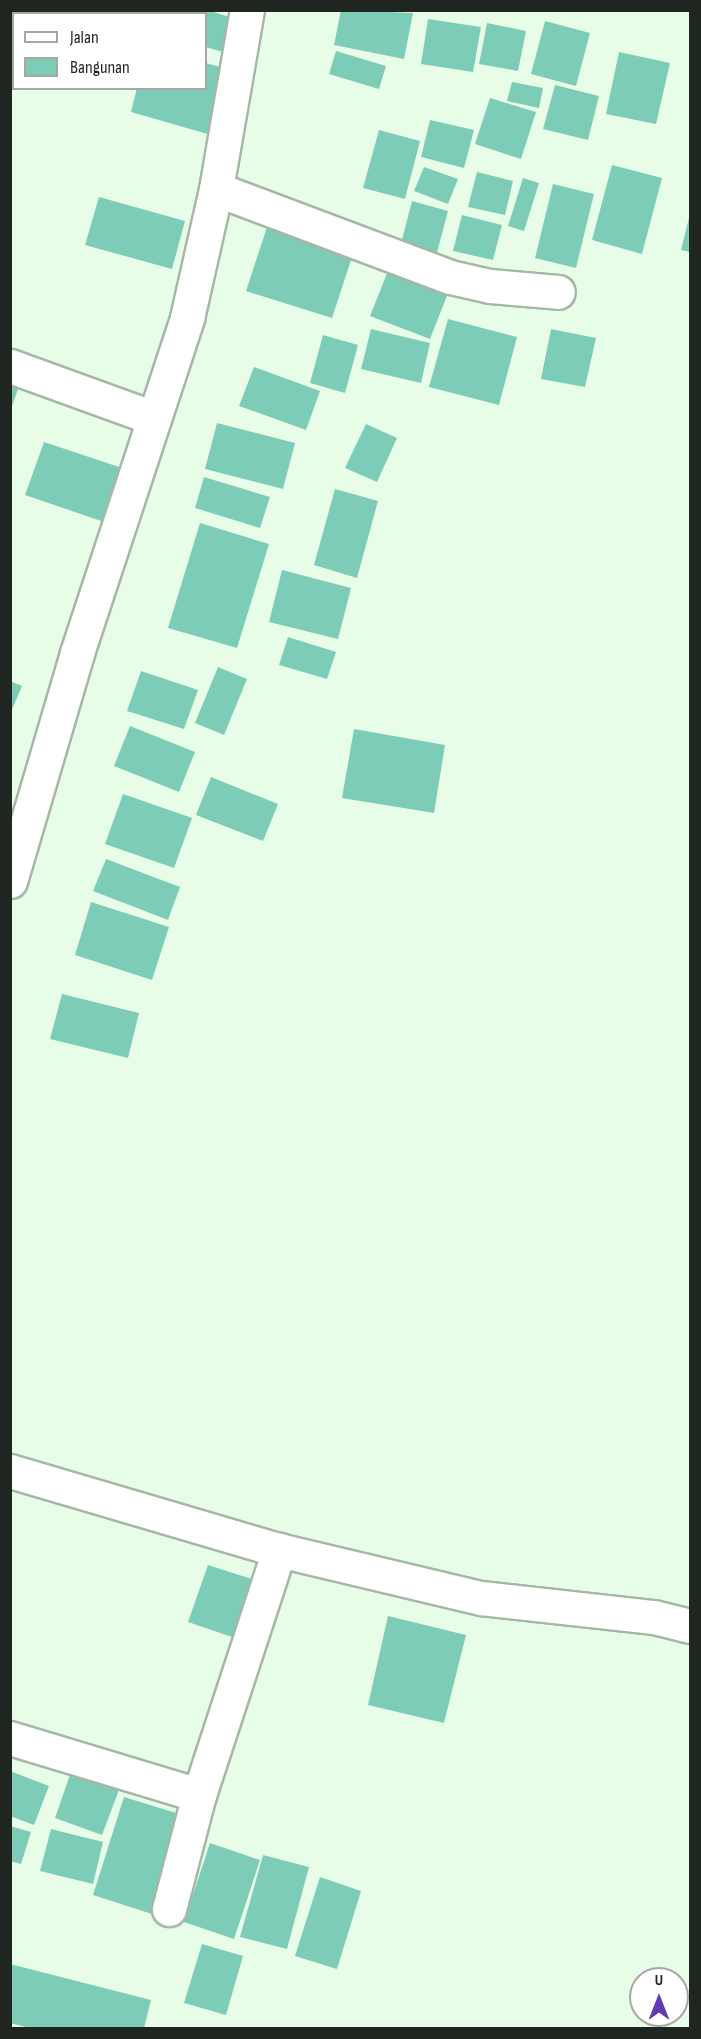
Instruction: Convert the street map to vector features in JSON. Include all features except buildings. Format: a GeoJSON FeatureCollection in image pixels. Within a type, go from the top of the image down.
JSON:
{"type":"FeatureCollection","features":[{"type":"Feature","properties":{"kind":"street"},"geometry":{"type":"LineString","coordinates":[[10,881],[77,653],[187,318],[216,189],[247,10]]}},
{"type":"Feature","properties":{"kind":"street"},"geometry":{"type":"LineString","coordinates":[[216,189],[450,277],[490,286],[558,292]]}},
{"type":"Feature","properties":{"kind":"street"},"geometry":{"type":"LineString","coordinates":[[10,366],[154,418]]}},
{"type":"Feature","properties":{"kind":"street"},"geometry":{"type":"LineString","coordinates":[[10,1472],[279,1550],[481,1598],[654,1617],[690,1626]]}},
{"type":"Feature","properties":{"kind":"street"},"geometry":{"type":"LineString","coordinates":[[169,1909],[199,1795],[279,1550]]}},
{"type":"Feature","properties":{"kind":"street"},"geometry":{"type":"LineString","coordinates":[[10,1738],[199,1795]]}}]}
